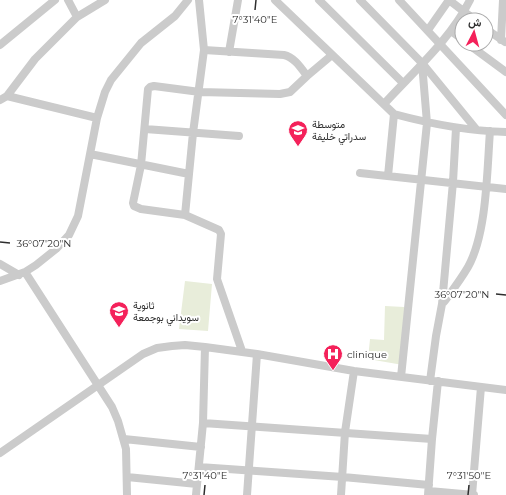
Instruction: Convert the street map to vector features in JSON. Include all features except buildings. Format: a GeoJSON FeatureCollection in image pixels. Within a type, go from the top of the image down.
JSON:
{"type":"FeatureCollection","features":[{"type":"Feature","properties":{"kind":"street"},"geometry":{"type":"LineString","coordinates":[[0,45],[55,0]]}},
{"type":"Feature","properties":{"kind":"street"},"geometry":{"type":"LineString","coordinates":[[68,0],[77,17]]}},
{"type":"Feature","properties":{"kind":"street"},"geometry":{"type":"LineString","coordinates":[[97,118],[3,98],[36,59],[77,17],[105,0]]}},
{"type":"Feature","properties":{"kind":"street"},"geometry":{"type":"LineString","coordinates":[[0,281],[22,274],[46,258],[56,249],[73,228],[78,216],[97,118],[105,92],[111,80],[141,43],[174,16],[188,0]]}},
{"type":"Feature","properties":{"kind":"street"},"geometry":{"type":"LineString","coordinates":[[185,215],[193,133],[200,92],[204,50],[199,0]]}},
{"type":"Feature","properties":{"kind":"street"},"geometry":{"type":"LineString","coordinates":[[229,52],[238,0]]}},
{"type":"Feature","properties":{"kind":"street"},"geometry":{"type":"LineString","coordinates":[[275,0],[394,114],[426,123],[456,128],[506,132]]}},
{"type":"Feature","properties":{"kind":"street"},"geometry":{"type":"LineString","coordinates":[[319,0],[403,83]]}},
{"type":"Feature","properties":{"kind":"street"},"geometry":{"type":"LineString","coordinates":[[360,0],[422,63],[476,129]]}},
{"type":"Feature","properties":{"kind":"street"},"geometry":{"type":"LineString","coordinates":[[399,0],[506,115]]}},
{"type":"Feature","properties":{"kind":"street"},"geometry":{"type":"LineString","coordinates":[[428,30],[449,0],[464,12],[470,0]]}},
{"type":"Feature","properties":{"kind":"street"},"geometry":{"type":"LineString","coordinates":[[503,0],[504,42]]}},
{"type":"Feature","properties":{"kind":"street"},"geometry":{"type":"LineString","coordinates":[[384,104],[454,27]]}},
{"type":"Feature","properties":{"kind":"street"},"geometry":{"type":"LineString","coordinates":[[494,34],[504,42]]}},
{"type":"Feature","properties":{"kind":"street"},"geometry":{"type":"LineString","coordinates":[[204,50],[289,56],[308,76]]}},
{"type":"Feature","properties":{"kind":"street"},"geometry":{"type":"LineString","coordinates":[[479,52],[506,72]]}},
{"type":"Feature","properties":{"kind":"street"},"geometry":{"type":"LineString","coordinates":[[242,351],[217,279],[221,234],[219,230],[185,215],[141,210],[134,206],[133,203],[141,165],[148,89],[150,87],[200,92],[280,94],[290,92],[332,55]]}},
{"type":"Feature","properties":{"kind":"street"},"geometry":{"type":"LineString","coordinates":[[401,378],[426,123],[422,63]]}},
{"type":"Feature","properties":{"kind":"street"},"geometry":{"type":"LineString","coordinates":[[388,176],[394,114]]}},
{"type":"Feature","properties":{"kind":"street"},"geometry":{"type":"LineString","coordinates":[[429,491],[436,336],[442,304],[453,182],[456,128]]}},
{"type":"Feature","properties":{"kind":"street"},"geometry":{"type":"LineString","coordinates":[[145,129],[238,136]]}},
{"type":"Feature","properties":{"kind":"street"},"geometry":{"type":"LineString","coordinates":[[442,304],[468,266],[476,247],[486,186],[490,131]]}},
{"type":"Feature","properties":{"kind":"street"},"geometry":{"type":"LineString","coordinates":[[90,154],[189,174]]}},
{"type":"Feature","properties":{"kind":"street"},"geometry":{"type":"LineString","coordinates":[[360,173],[506,189]]}},
{"type":"Feature","properties":{"kind":"street"},"geometry":{"type":"LineString","coordinates":[[0,264],[22,274],[112,407],[118,421],[126,449],[127,495]]}},
{"type":"Feature","properties":{"kind":"street"},"geometry":{"type":"LineString","coordinates":[[0,453],[143,354],[157,348],[185,345],[205,346],[401,378],[506,390]]}},
{"type":"Feature","properties":{"kind":"street"},"geometry":{"type":"LineString","coordinates":[[196,495],[203,423],[205,346]]}},
{"type":"Feature","properties":{"kind":"street"},"geometry":{"type":"LineString","coordinates":[[246,495],[257,354]]}},
{"type":"Feature","properties":{"kind":"street"},"geometry":{"type":"LineString","coordinates":[[341,495],[345,432],[354,371]]}},
{"type":"Feature","properties":{"kind":"street"},"geometry":{"type":"LineString","coordinates":[[199,467],[342,477],[429,491],[473,495],[481,387]]}},
{"type":"Feature","properties":{"kind":"street"},"geometry":{"type":"LineString","coordinates":[[203,423],[432,439]]}},
{"type":"Feature","properties":{"kind":"street"},"geometry":{"type":"LineString","coordinates":[[124,439],[200,447]]}},
{"type":"Feature","properties":{"kind":"street"},"geometry":{"type":"LineString","coordinates":[[127,477],[197,484]]}},
{"type":"Feature","properties":{"kind":"green space"},"geometry":{"type":"Polygon","coordinates":[[[185,281],[212,284],[208,331],[179,329],[185,281]]]}},
{"type":"Feature","properties":{"kind":"green space"},"geometry":{"type":"Polygon","coordinates":[[[385,306],[404,307],[403,365],[368,359],[370,339],[384,340],[385,306]]]}},
{"type":"Feature","properties":{"kind":"place","name":"متوسطة سدراتي خليفة"},"geometry":{"type":"Point","coordinates":[298,147]}},
{"type":"Feature","properties":{"kind":"place","name":"ثانوية سويداني بوجمعة"},"geometry":{"type":"Point","coordinates":[119,328]}},
{"type":"Feature","properties":{"kind":"place","name":"clinique"},"geometry":{"type":"Point","coordinates":[333,371]}}]}
